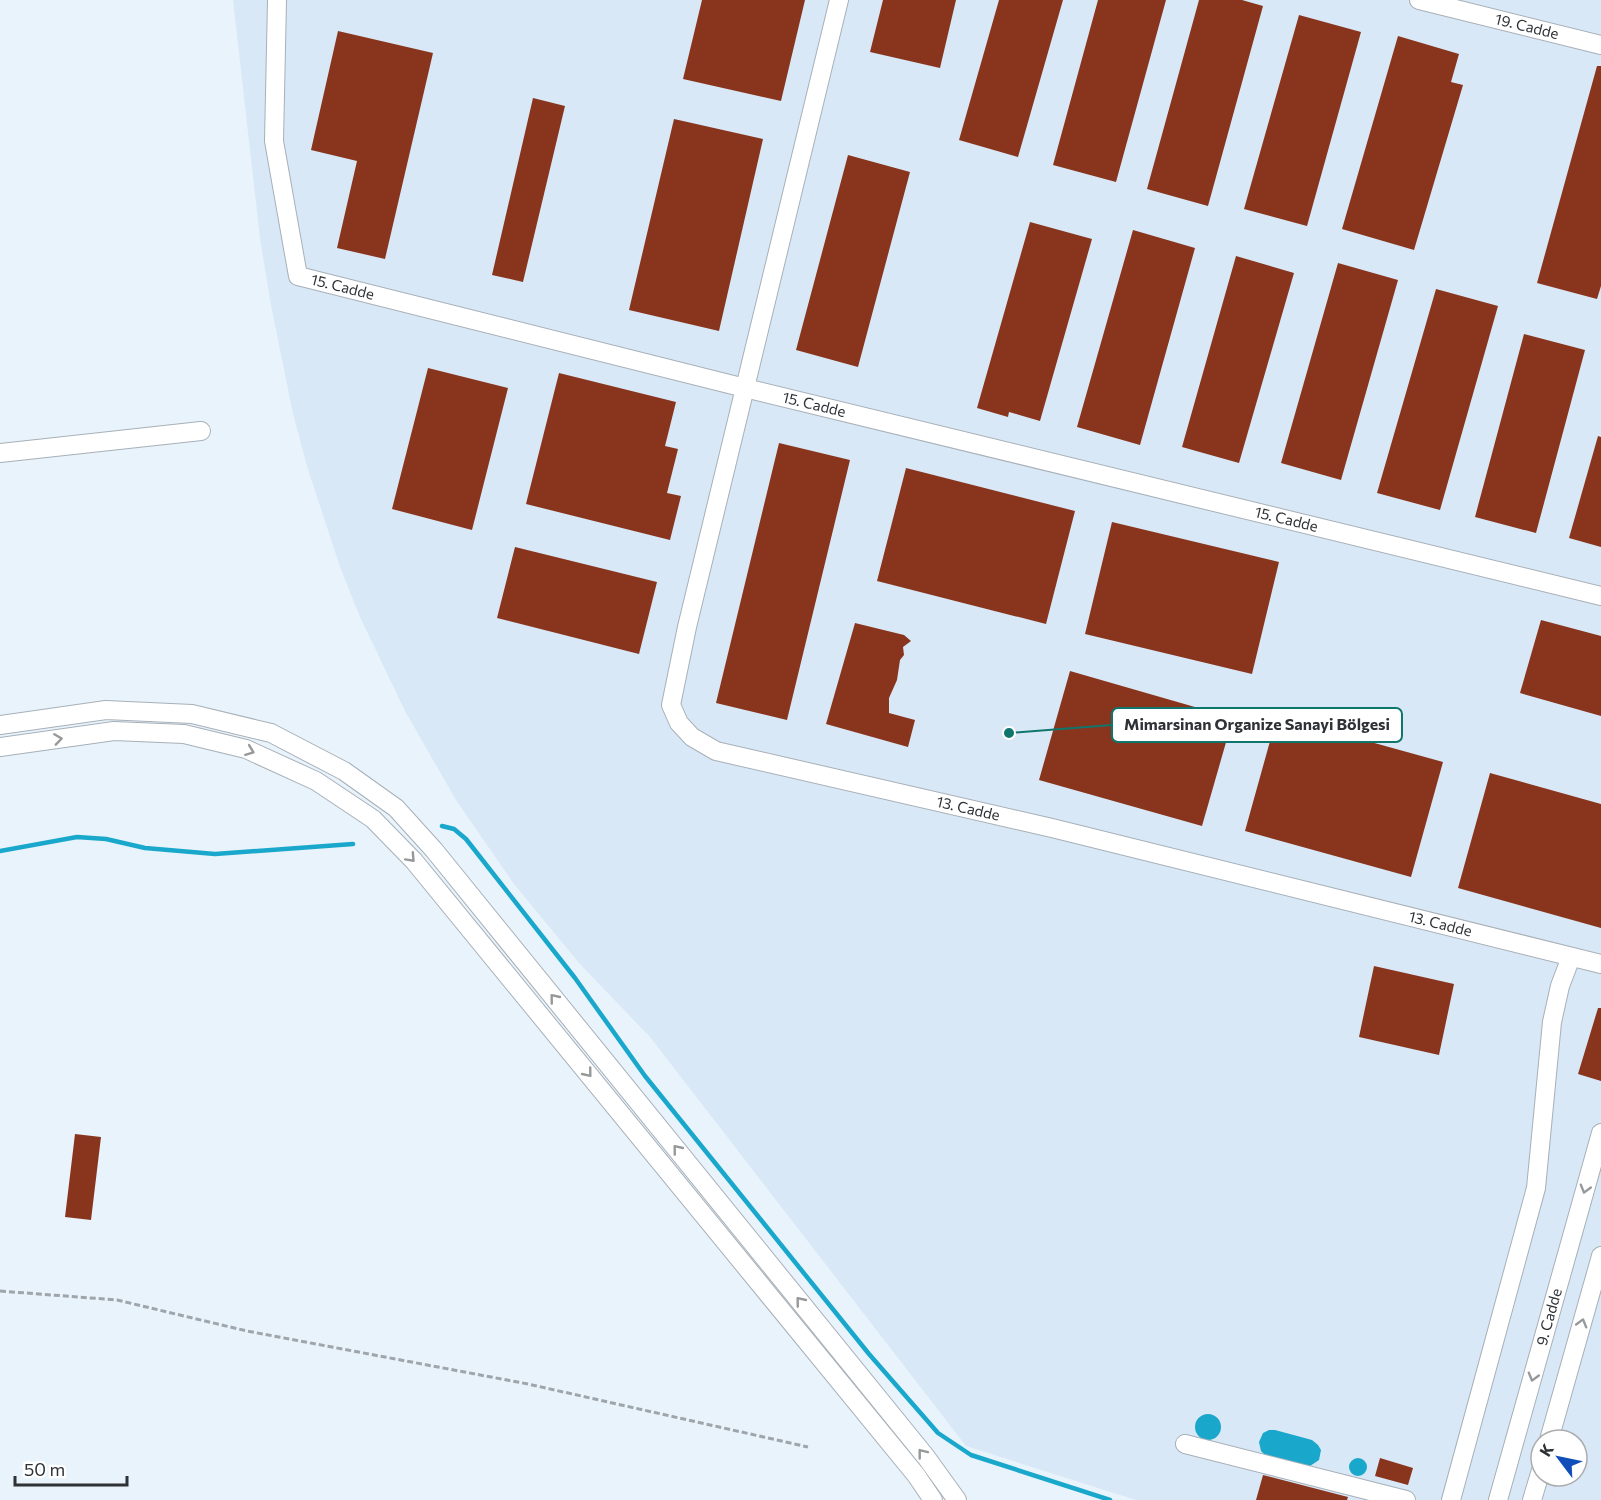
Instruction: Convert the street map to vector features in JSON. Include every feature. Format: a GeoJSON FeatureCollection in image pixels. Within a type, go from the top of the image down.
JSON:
{"type":"FeatureCollection","features":[{"type":"Feature","properties":{"kind":"street","name":"15. Cadde"},"geometry":{"type":"LineString","coordinates":[[277,0],[274,141],[298,276],[746,388],[1601,596]]}},
{"type":"Feature","properties":{"kind":"street","name":"13. Cadde"},"geometry":{"type":"LineString","coordinates":[[838,0],[687,627],[672,705],[679,723],[699,743],[716,751],[1052,828],[1601,964]]}},
{"type":"Feature","properties":{"kind":"street","name":"19. Cadde"},"geometry":{"type":"LineString","coordinates":[[1419,0],[1601,45]]}},
{"type":"Feature","properties":{"kind":"street"},"geometry":{"type":"LineString","coordinates":[[0,453],[201,431]]}},
{"type":"Feature","properties":{"kind":"street"},"geometry":{"type":"LineString","coordinates":[[0,725],[106,710],[192,714],[272,733],[344,771],[396,808],[449,868],[919,1448],[957,1500]]}},
{"type":"Feature","properties":{"kind":"street"},"geometry":{"type":"LineString","coordinates":[[0,747],[114,731],[184,734],[256,753],[316,781],[373,819],[414,861],[916,1475],[933,1500]]}},
{"type":"Feature","properties":{"kind":"street"},"geometry":{"type":"LineString","coordinates":[[1451,1500],[1536,1188],[1552,1022],[1560,986],[1570,957]]}},
{"type":"Feature","properties":{"kind":"street","name":"9. Cadde"},"geometry":{"type":"LineString","coordinates":[[1498,1500],[1601,1133]]}},
{"type":"Feature","properties":{"kind":"street"},"geometry":{"type":"LineString","coordinates":[[1552,1428],[1601,1256]]}},
{"type":"Feature","properties":{"kind":"street"},"geometry":{"type":"LineString","coordinates":[[1185,1444],[1406,1500]]}},
{"type":"Feature","properties":{"kind":"path"},"geometry":{"type":"LineString","coordinates":[[0,1292],[117,1300],[247,1331],[528,1384],[808,1447]]}},
{"type":"Feature","properties":{"kind":"shaded area"},"geometry":{"type":"Polygon","coordinates":[[[233,0],[1601,0],[1601,1500],[1136,1500],[966,1446],[650,1037],[579,963],[514,884],[456,800],[405,711],[360,617],[340,567],[307,466],[293,414],[260,238],[233,0]]]}},
{"type":"Feature","properties":{"kind":"water"},"geometry":{"type":"Polygon","coordinates":[[[1208,1414],[1218,1417],[1221,1427],[1218,1437],[1208,1440],[1198,1437],[1195,1427],[1198,1417],[1208,1414]]]}},
{"type":"Feature","properties":{"kind":"water"},"geometry":{"type":"Polygon","coordinates":[[[1269,1430],[1312,1440],[1321,1450],[1319,1460],[1310,1466],[1266,1456],[1261,1451],[1259,1442],[1263,1433],[1269,1430]]]}},
{"type":"Feature","properties":{"kind":"water"},"geometry":{"type":"Polygon","coordinates":[[[1354,1458],[1362,1458],[1367,1463],[1365,1474],[1354,1476],[1349,1471],[1349,1463],[1354,1458]]]}},
{"type":"Feature","properties":{"kind":"building"},"geometry":{"type":"Polygon","coordinates":[[[702,0],[805,0],[781,101],[683,79],[702,0]]]}},
{"type":"Feature","properties":{"kind":"building"},"geometry":{"type":"Polygon","coordinates":[[[883,0],[956,0],[940,68],[870,52],[883,0]]]}},
{"type":"Feature","properties":{"kind":"building"},"geometry":{"type":"Polygon","coordinates":[[[999,0],[1063,0],[1018,157],[959,140],[999,0]]]}},
{"type":"Feature","properties":{"kind":"building"},"geometry":{"type":"Polygon","coordinates":[[[1098,0],[1166,0],[1116,182],[1053,165],[1098,0]]]}},
{"type":"Feature","properties":{"kind":"building"},"geometry":{"type":"Polygon","coordinates":[[[1199,0],[1242,0],[1263,6],[1208,206],[1147,189],[1199,0]]]}},
{"type":"Feature","properties":{"kind":"building"},"geometry":{"type":"Polygon","coordinates":[[[1299,15],[1361,32],[1307,226],[1244,209],[1299,15]]]}},
{"type":"Feature","properties":{"kind":"building"},"geometry":{"type":"Polygon","coordinates":[[[338,31],[433,53],[385,259],[337,248],[357,161],[311,150],[338,31]]]}},
{"type":"Feature","properties":{"kind":"building"},"geometry":{"type":"Polygon","coordinates":[[[1398,36],[1459,54],[1451,82],[1463,85],[1414,250],[1342,229],[1398,36]]]}},
{"type":"Feature","properties":{"kind":"building"},"geometry":{"type":"Polygon","coordinates":[[[1597,66],[1601,66],[1601,286],[1597,299],[1537,283],[1597,66]]]}},
{"type":"Feature","properties":{"kind":"building"},"geometry":{"type":"Polygon","coordinates":[[[533,98],[565,106],[523,282],[492,275],[533,98]]]}},
{"type":"Feature","properties":{"kind":"building"},"geometry":{"type":"Polygon","coordinates":[[[674,119],[763,139],[719,331],[629,310],[674,119]]]}},
{"type":"Feature","properties":{"kind":"building"},"geometry":{"type":"Polygon","coordinates":[[[848,155],[910,172],[858,367],[796,350],[848,155]]]}},
{"type":"Feature","properties":{"kind":"building"},"geometry":{"type":"Polygon","coordinates":[[[1030,222],[1092,239],[1040,421],[1009,412],[1008,417],[977,408],[1030,222]]]}},
{"type":"Feature","properties":{"kind":"building"},"geometry":{"type":"Polygon","coordinates":[[[1133,230],[1195,248],[1140,445],[1077,427],[1133,230]]]}},
{"type":"Feature","properties":{"kind":"building"},"geometry":{"type":"Polygon","coordinates":[[[1236,256],[1294,273],[1239,463],[1182,447],[1236,256]]]}},
{"type":"Feature","properties":{"kind":"building"},"geometry":{"type":"Polygon","coordinates":[[[1338,263],[1398,280],[1341,480],[1281,463],[1338,263]]]}},
{"type":"Feature","properties":{"kind":"building"},"geometry":{"type":"Polygon","coordinates":[[[1436,289],[1498,306],[1440,510],[1377,493],[1436,289]]]}},
{"type":"Feature","properties":{"kind":"building"},"geometry":{"type":"Polygon","coordinates":[[[1524,334],[1585,350],[1536,533],[1475,517],[1524,334]]]}},
{"type":"Feature","properties":{"kind":"building"},"geometry":{"type":"Polygon","coordinates":[[[428,368],[508,388],[472,530],[392,509],[428,368]]]}},
{"type":"Feature","properties":{"kind":"building"},"geometry":{"type":"Polygon","coordinates":[[[559,373],[676,402],[665,446],[678,449],[667,493],[681,496],[670,540],[526,504],[559,373]]]}},
{"type":"Feature","properties":{"kind":"building"},"geometry":{"type":"Polygon","coordinates":[[[1598,436],[1601,437],[1601,547],[1569,538],[1598,436]]]}},
{"type":"Feature","properties":{"kind":"building"},"geometry":{"type":"Polygon","coordinates":[[[779,443],[850,460],[787,720],[716,703],[779,443]]]}},
{"type":"Feature","properties":{"kind":"building"},"geometry":{"type":"Polygon","coordinates":[[[906,468],[1075,511],[1046,624],[877,581],[906,468]]]}},
{"type":"Feature","properties":{"kind":"building"},"geometry":{"type":"Polygon","coordinates":[[[1112,522],[1279,562],[1252,674],[1085,634],[1112,522]]]}},
{"type":"Feature","properties":{"kind":"building"},"geometry":{"type":"Polygon","coordinates":[[[515,547],[657,582],[639,654],[497,618],[515,547]]]}},
{"type":"Feature","properties":{"kind":"building"},"geometry":{"type":"Polygon","coordinates":[[[1541,620],[1601,636],[1601,716],[1520,693],[1541,620]]]}},
{"type":"Feature","properties":{"kind":"building"},"geometry":{"type":"Polygon","coordinates":[[[855,623],[904,635],[911,641],[903,647],[904,655],[900,660],[897,680],[889,698],[889,713],[915,720],[908,747],[826,724],[855,623]]]}},
{"type":"Feature","properties":{"kind":"building"},"geometry":{"type":"Polygon","coordinates":[[[1070,671],[1233,718],[1202,826],[1039,780],[1070,671]]]}},
{"type":"Feature","properties":{"kind":"building"},"geometry":{"type":"Polygon","coordinates":[[[1277,716],[1443,762],[1411,877],[1245,831],[1277,716]]]}},
{"type":"Feature","properties":{"kind":"building"},"geometry":{"type":"Polygon","coordinates":[[[1490,773],[1601,804],[1601,928],[1458,888],[1490,773]]]}},
{"type":"Feature","properties":{"kind":"building"},"geometry":{"type":"Polygon","coordinates":[[[1374,966],[1454,984],[1439,1055],[1359,1037],[1374,966]]]}},
{"type":"Feature","properties":{"kind":"building"},"geometry":{"type":"Polygon","coordinates":[[[1598,1008],[1601,1008],[1601,1081],[1578,1074],[1598,1008]]]}},
{"type":"Feature","properties":{"kind":"building"},"geometry":{"type":"Polygon","coordinates":[[[75,1134],[101,1137],[91,1220],[65,1217],[75,1134]]]}},
{"type":"Feature","properties":{"kind":"building"},"geometry":{"type":"Polygon","coordinates":[[[1380,1458],[1413,1468],[1408,1485],[1375,1476],[1380,1458]]]}},
{"type":"Feature","properties":{"kind":"building"},"geometry":{"type":"Polygon","coordinates":[[[1263,1475],[1348,1497],[1347,1500],[1256,1500],[1263,1475]]]}},
{"type":"Feature","properties":{"kind":"waterway"},"geometry":{"type":"LineString","coordinates":[[442,826],[454,829],[466,839],[575,978],[645,1076],[869,1354],[938,1433],[971,1455],[1110,1500]]}},
{"type":"Feature","properties":{"kind":"waterway"},"geometry":{"type":"LineString","coordinates":[[0,851],[77,837],[106,839],[145,848],[215,854],[353,844]]}},
{"type":"Feature","properties":{"kind":"place","name":"Mimarsinan Organize Sanayi Bölgesi"},"geometry":{"type":"Point","coordinates":[1009,733]}}]}
